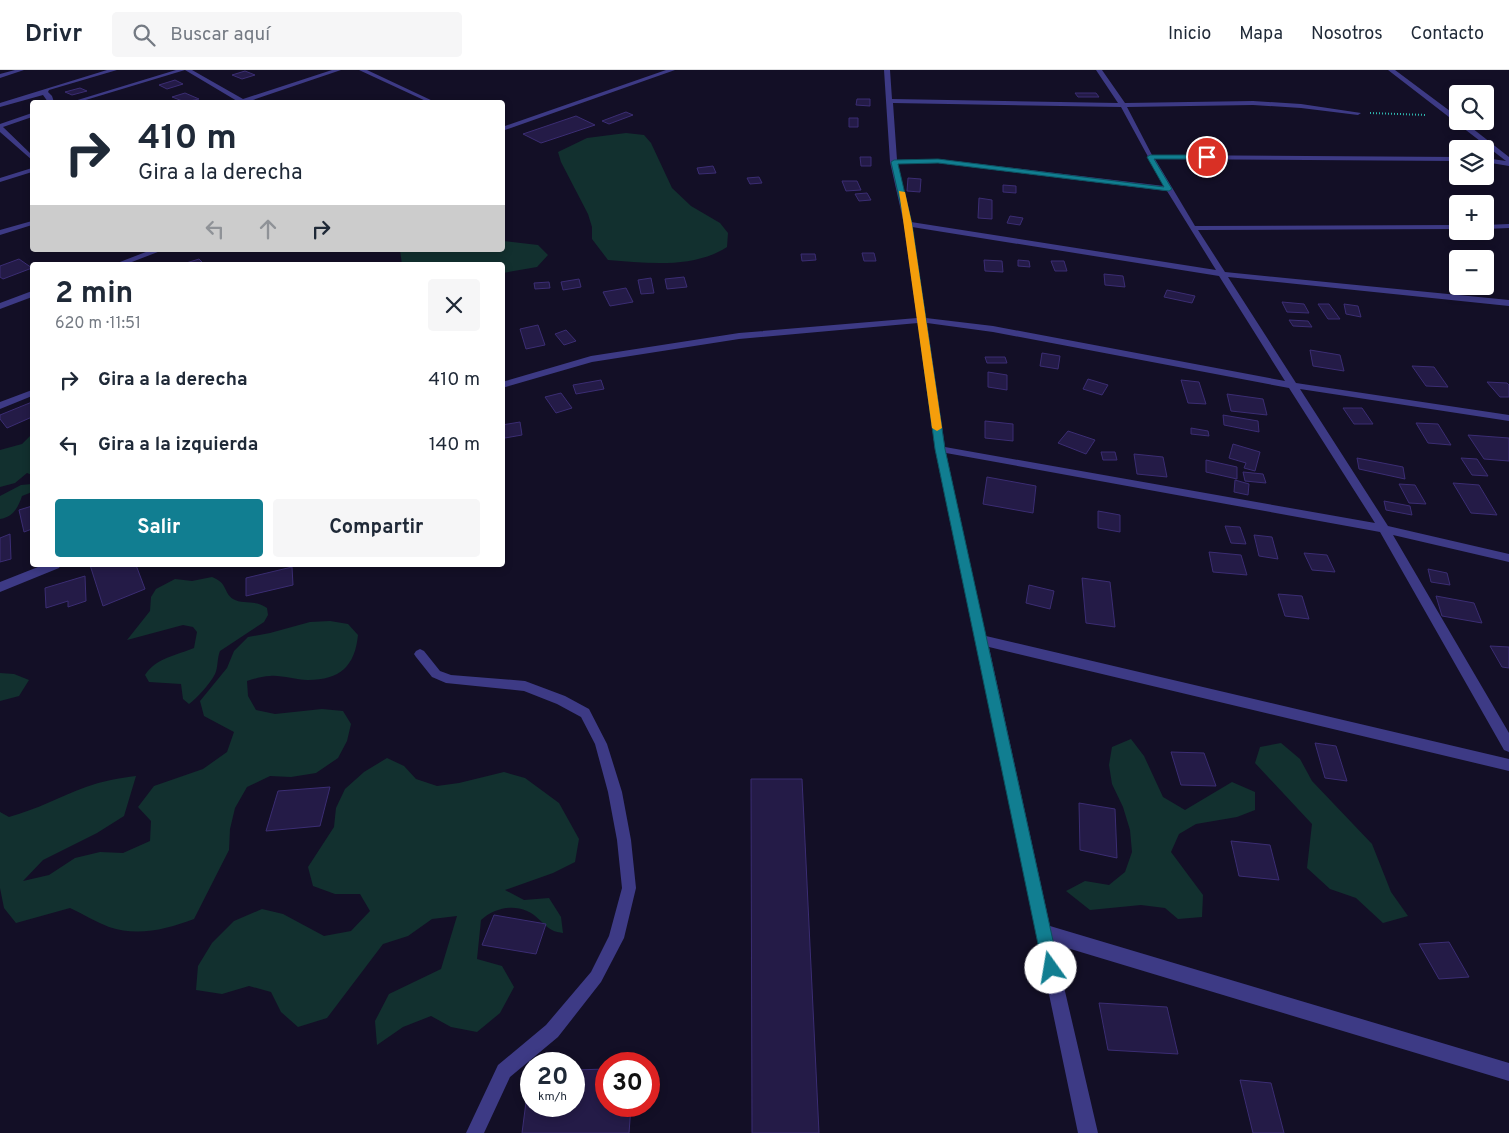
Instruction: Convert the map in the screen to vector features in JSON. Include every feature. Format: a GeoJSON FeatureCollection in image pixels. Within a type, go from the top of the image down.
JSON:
{"type":"FeatureCollection","features":[{"type":"Feature","properties":{"kind":"street"},"geometry":{"type":"LineString","coordinates":[[0,76],[21,70]]}},
{"type":"Feature","properties":{"kind":"street"},"geometry":{"type":"LineString","coordinates":[[0,105],[44,93],[47,89],[114,70]]}},
{"type":"Feature","properties":{"kind":"street"},"geometry":{"type":"LineString","coordinates":[[81,100],[182,70]]}},
{"type":"Feature","properties":{"kind":"street"},"geometry":{"type":"LineString","coordinates":[[188,70],[239,100]]}},
{"type":"Feature","properties":{"kind":"street"},"geometry":{"type":"LineString","coordinates":[[248,100],[338,70]]}},
{"type":"Feature","properties":{"kind":"street"},"geometry":{"type":"LineString","coordinates":[[362,70],[428,100]]}},
{"type":"Feature","properties":{"kind":"street"},"geometry":{"type":"LineString","coordinates":[[505,128],[672,70]]}},
{"type":"Feature","properties":{"kind":"street"},"geometry":{"type":"LineString","coordinates":[[887,70],[894,162],[908,224],[940,449],[1088,1133]]}},
{"type":"Feature","properties":{"kind":"street"},"geometry":{"type":"LineString","coordinates":[[1099,70],[1123,105],[1150,157],[1193,228],[1384,529],[1509,746]]}},
{"type":"Feature","properties":{"kind":"street"},"geometry":{"type":"LineString","coordinates":[[1391,70],[1449,113]]}},
{"type":"Feature","properties":{"kind":"street"},"geometry":{"type":"LineString","coordinates":[[44,93],[49,96],[50,100]]}},
{"type":"Feature","properties":{"kind":"street"},"geometry":{"type":"LineString","coordinates":[[890,101],[1123,105],[1253,103],[1301,106],[1358,113]]}},
{"type":"Feature","properties":{"kind":"street"},"geometry":{"type":"LineString","coordinates":[[30,116],[0,127],[30,156]]}},
{"type":"Feature","properties":{"kind":"street"},"geometry":{"type":"LineString","coordinates":[[1469,130],[1509,162]]}},
{"type":"Feature","properties":{"kind":"street"},"geometry":{"type":"LineString","coordinates":[[1150,157],[1449,159]]}},
{"type":"Feature","properties":{"kind":"street"},"geometry":{"type":"LineString","coordinates":[[894,162],[938,161],[1169,189]]}},
{"type":"Feature","properties":{"kind":"street"},"geometry":{"type":"LineString","coordinates":[[1494,161],[1509,162]]}},
{"type":"Feature","properties":{"kind":"street"},"geometry":{"type":"LineString","coordinates":[[0,180],[30,171]]}},
{"type":"Feature","properties":{"kind":"street"},"geometry":{"type":"LineString","coordinates":[[0,233],[30,224]]}},
{"type":"Feature","properties":{"kind":"street"},"geometry":{"type":"LineString","coordinates":[[908,224],[1222,274],[1509,303]]}},
{"type":"Feature","properties":{"kind":"street"},"geometry":{"type":"LineString","coordinates":[[1494,226],[1509,226]]}},
{"type":"Feature","properties":{"kind":"street"},"geometry":{"type":"LineString","coordinates":[[1193,228],[1449,227]]}},
{"type":"Feature","properties":{"kind":"street"},"geometry":{"type":"LineString","coordinates":[[134,252],[145,262]]}},
{"type":"Feature","properties":{"kind":"street"},"geometry":{"type":"LineString","coordinates":[[125,262],[153,252]]}},
{"type":"Feature","properties":{"kind":"street"},"geometry":{"type":"LineString","coordinates":[[0,306],[30,295]]}},
{"type":"Feature","properties":{"kind":"street"},"geometry":{"type":"LineString","coordinates":[[505,384],[591,359],[739,336],[922,320],[993,330],[1291,385],[1509,418]]}},
{"type":"Feature","properties":{"kind":"street"},"geometry":{"type":"LineString","coordinates":[[0,406],[30,394]]}},
{"type":"Feature","properties":{"kind":"street"},"geometry":{"type":"LineString","coordinates":[[940,449],[1384,529],[1509,558]]}},
{"type":"Feature","properties":{"kind":"street"},"geometry":{"type":"LineString","coordinates":[[0,587],[50,567]]}},
{"type":"Feature","properties":{"kind":"street"},"geometry":{"type":"LineString","coordinates":[[981,640],[1509,765]]}},
{"type":"Feature","properties":{"kind":"street"},"geometry":{"type":"LineString","coordinates":[[1043,932],[1509,1072]]}},
{"type":"Feature","properties":{"kind":"lane"},"geometry":{"type":"LineString","coordinates":[[420,654],[436,674],[450,680],[525,686],[561,700],[585,713],[600,744],[616,792],[624,840],[629,888],[616,938],[596,977],[552,1031],[504,1072],[475,1133]]}},
{"type":"Feature","properties":{"kind":"path"},"geometry":{"type":"LineString","coordinates":[[1358,113],[1449,115]]}},
{"type":"Feature","properties":{"kind":"green space"},"geometry":{"type":"Polygon","coordinates":[[[626,133],[644,135],[651,143],[672,188],[691,206],[720,223],[728,233],[727,247],[700,259],[685,262],[654,263],[608,260],[592,239],[592,227],[588,214],[561,162],[558,152],[587,138],[626,133]]]}},
{"type":"Feature","properties":{"kind":"green space"},"geometry":{"type":"Polygon","coordinates":[[[505,241],[538,245],[548,255],[537,267],[505,273],[505,262],[402,262],[400,252],[505,252],[505,241]]]}},
{"type":"Feature","properties":{"kind":"green space"},"geometry":{"type":"Polygon","coordinates":[[[30,436],[30,474],[27,473],[15,483],[0,487],[0,450],[22,444],[30,436]]]}},
{"type":"Feature","properties":{"kind":"green space"},"geometry":{"type":"Polygon","coordinates":[[[30,484],[30,493],[22,496],[12,514],[0,519],[0,496],[21,485],[30,484]]]}},
{"type":"Feature","properties":{"kind":"green space"},"geometry":{"type":"Polygon","coordinates":[[[212,577],[221,582],[233,599],[262,605],[267,608],[268,615],[264,622],[220,651],[213,678],[189,704],[183,699],[181,684],[149,682],[145,675],[161,661],[194,648],[197,632],[193,627],[183,625],[127,640],[150,611],[151,597],[156,589],[175,579],[192,581],[212,577]]]}},
{"type":"Feature","properties":{"kind":"green space"},"geometry":{"type":"Polygon","coordinates":[[[330,621],[348,624],[358,635],[353,655],[344,669],[337,674],[319,679],[303,680],[264,676],[247,681],[248,696],[256,710],[275,714],[322,709],[343,711],[351,724],[347,741],[338,758],[316,773],[291,777],[270,776],[247,787],[235,808],[230,829],[229,850],[194,919],[163,929],[142,932],[109,927],[70,908],[16,923],[4,908],[0,888],[0,812],[9,817],[92,785],[136,776],[124,816],[97,833],[43,860],[23,881],[49,875],[75,858],[100,852],[123,853],[150,841],[151,821],[138,807],[154,786],[203,769],[227,752],[234,732],[204,716],[200,701],[227,668],[234,651],[248,637],[310,622],[330,621]]]}},
{"type":"Feature","properties":{"kind":"green space"},"geometry":{"type":"Polygon","coordinates":[[[0,673],[14,674],[29,680],[19,696],[0,701],[0,673]]]}},
{"type":"Feature","properties":{"kind":"green space"},"geometry":{"type":"Polygon","coordinates":[[[1131,739],[1144,756],[1163,797],[1185,810],[1232,782],[1255,792],[1255,810],[1237,817],[1196,824],[1179,834],[1171,852],[1203,895],[1202,917],[1178,919],[1165,908],[1141,905],[1090,910],[1066,891],[1085,881],[1109,885],[1125,872],[1132,852],[1130,830],[1123,807],[1112,784],[1109,765],[1112,747],[1131,739]]]}},
{"type":"Feature","properties":{"kind":"green space"},"geometry":{"type":"Polygon","coordinates":[[[1281,743],[1300,759],[1312,781],[1372,844],[1391,892],[1408,916],[1383,923],[1356,898],[1330,889],[1307,868],[1312,824],[1255,763],[1260,747],[1281,743]]]}},
{"type":"Feature","properties":{"kind":"green space"},"geometry":{"type":"Polygon","coordinates":[[[387,758],[404,766],[416,779],[437,786],[459,783],[504,772],[525,778],[559,803],[579,839],[575,862],[553,873],[505,890],[524,900],[549,898],[561,917],[563,933],[549,928],[531,913],[515,908],[497,910],[481,920],[477,959],[502,966],[514,987],[500,1013],[477,1032],[451,1027],[431,1016],[403,1027],[377,1045],[375,1021],[389,994],[441,969],[457,916],[432,919],[408,936],[383,944],[327,1018],[298,1027],[281,1012],[271,992],[249,986],[222,994],[196,990],[198,966],[212,943],[234,921],[262,909],[283,914],[324,936],[351,931],[370,911],[360,894],[335,894],[313,886],[308,867],[334,827],[336,808],[345,789],[364,772],[387,758]]]}},
{"type":"Feature","properties":{"kind":"building"},"geometry":{"type":"Polygon","coordinates":[[[245,71],[255,75],[242,79],[232,75],[245,71]]]}},
{"type":"Feature","properties":{"kind":"building"},"geometry":{"type":"Polygon","coordinates":[[[175,80],[183,84],[167,89],[159,85],[175,80]]]}},
{"type":"Feature","properties":{"kind":"building"},"geometry":{"type":"Polygon","coordinates":[[[80,88],[87,91],[72,95],[65,92],[80,88]]]}},
{"type":"Feature","properties":{"kind":"building"},"geometry":{"type":"Polygon","coordinates":[[[185,93],[199,99],[180,100],[172,97],[185,93]]]}},
{"type":"Feature","properties":{"kind":"building"},"geometry":{"type":"Polygon","coordinates":[[[1075,93],[1096,93],[1099,97],[1078,97],[1075,93]]]}},
{"type":"Feature","properties":{"kind":"building"},"geometry":{"type":"Polygon","coordinates":[[[857,99],[870,99],[870,106],[856,105],[857,99]]]}},
{"type":"Feature","properties":{"kind":"building"},"geometry":{"type":"Polygon","coordinates":[[[626,112],[633,115],[609,124],[602,121],[626,112]]]}},
{"type":"Feature","properties":{"kind":"building"},"geometry":{"type":"Polygon","coordinates":[[[576,116],[595,125],[541,143],[523,134],[576,116]]]}},
{"type":"Feature","properties":{"kind":"building"},"geometry":{"type":"Polygon","coordinates":[[[849,118],[858,118],[858,127],[849,127],[849,118]]]}},
{"type":"Feature","properties":{"kind":"building"},"geometry":{"type":"Polygon","coordinates":[[[860,157],[871,157],[871,166],[861,166],[860,157]]]}},
{"type":"Feature","properties":{"kind":"building"},"geometry":{"type":"Polygon","coordinates":[[[713,166],[716,173],[699,174],[697,168],[713,166]]]}},
{"type":"Feature","properties":{"kind":"building"},"geometry":{"type":"Polygon","coordinates":[[[759,177],[762,183],[750,184],[747,178],[759,177]]]}},
{"type":"Feature","properties":{"kind":"building"},"geometry":{"type":"Polygon","coordinates":[[[908,178],[921,179],[920,192],[907,191],[908,178]]]}},
{"type":"Feature","properties":{"kind":"building"},"geometry":{"type":"Polygon","coordinates":[[[842,181],[857,181],[861,190],[846,191],[842,181]]]}},
{"type":"Feature","properties":{"kind":"building"},"geometry":{"type":"Polygon","coordinates":[[[1003,185],[1016,186],[1016,193],[1003,192],[1003,185]]]}},
{"type":"Feature","properties":{"kind":"building"},"geometry":{"type":"Polygon","coordinates":[[[867,193],[871,200],[859,201],[855,194],[867,193]]]}},
{"type":"Feature","properties":{"kind":"building"},"geometry":{"type":"Polygon","coordinates":[[[979,198],[992,200],[992,219],[978,218],[979,198]]]}},
{"type":"Feature","properties":{"kind":"building"},"geometry":{"type":"Polygon","coordinates":[[[1010,216],[1023,218],[1020,225],[1007,223],[1010,216]]]}},
{"type":"Feature","properties":{"kind":"building"},"geometry":{"type":"Polygon","coordinates":[[[862,253],[874,253],[876,261],[864,261],[862,253]]]}},
{"type":"Feature","properties":{"kind":"building"},"geometry":{"type":"Polygon","coordinates":[[[801,254],[815,254],[816,260],[802,261],[801,254]]]}},
{"type":"Feature","properties":{"kind":"building"},"geometry":{"type":"Polygon","coordinates":[[[19,259],[30,267],[30,269],[3,279],[0,277],[0,266],[19,259]]]}},
{"type":"Feature","properties":{"kind":"building"},"geometry":{"type":"Polygon","coordinates":[[[199,259],[202,262],[189,262],[199,259]]]}},
{"type":"Feature","properties":{"kind":"building"},"geometry":{"type":"Polygon","coordinates":[[[984,260],[1002,261],[1003,272],[985,271],[984,260]]]}},
{"type":"Feature","properties":{"kind":"building"},"geometry":{"type":"Polygon","coordinates":[[[1018,260],[1029,261],[1030,267],[1018,266],[1018,260]]]}},
{"type":"Feature","properties":{"kind":"building"},"geometry":{"type":"Polygon","coordinates":[[[1051,261],[1064,261],[1067,271],[1055,271],[1051,261]]]}},
{"type":"Feature","properties":{"kind":"building"},"geometry":{"type":"Polygon","coordinates":[[[1104,274],[1123,276],[1125,287],[1105,285],[1104,274]]]}},
{"type":"Feature","properties":{"kind":"building"},"geometry":{"type":"Polygon","coordinates":[[[684,277],[687,287],[667,289],[665,279],[684,277]]]}},
{"type":"Feature","properties":{"kind":"building"},"geometry":{"type":"Polygon","coordinates":[[[651,278],[654,293],[641,294],[638,280],[651,278]]]}},
{"type":"Feature","properties":{"kind":"building"},"geometry":{"type":"Polygon","coordinates":[[[579,279],[581,287],[563,290],[561,282],[579,279]]]}},
{"type":"Feature","properties":{"kind":"building"},"geometry":{"type":"Polygon","coordinates":[[[549,282],[550,288],[535,289],[534,283],[549,282]]]}},
{"type":"Feature","properties":{"kind":"building"},"geometry":{"type":"Polygon","coordinates":[[[626,288],[633,302],[610,306],[603,292],[626,288]]]}},
{"type":"Feature","properties":{"kind":"building"},"geometry":{"type":"Polygon","coordinates":[[[1167,290],[1195,296],[1192,303],[1164,297],[1167,290]]]}},
{"type":"Feature","properties":{"kind":"building"},"geometry":{"type":"Polygon","coordinates":[[[1282,302],[1304,304],[1309,313],[1287,312],[1282,302]]]}},
{"type":"Feature","properties":{"kind":"building"},"geometry":{"type":"Polygon","coordinates":[[[1318,304],[1329,304],[1340,319],[1328,319],[1318,304]]]}},
{"type":"Feature","properties":{"kind":"building"},"geometry":{"type":"Polygon","coordinates":[[[1344,304],[1358,306],[1361,317],[1346,314],[1344,304]]]}},
{"type":"Feature","properties":{"kind":"building"},"geometry":{"type":"Polygon","coordinates":[[[1289,320],[1308,321],[1312,327],[1293,326],[1289,320]]]}},
{"type":"Feature","properties":{"kind":"building"},"geometry":{"type":"Polygon","coordinates":[[[538,325],[545,345],[526,349],[520,329],[538,325]]]}},
{"type":"Feature","properties":{"kind":"building"},"geometry":{"type":"Polygon","coordinates":[[[566,330],[576,341],[564,345],[555,334],[566,330]]]}},
{"type":"Feature","properties":{"kind":"building"},"geometry":{"type":"Polygon","coordinates":[[[1310,350],[1340,355],[1344,371],[1313,366],[1310,350]]]}},
{"type":"Feature","properties":{"kind":"building"},"geometry":{"type":"Polygon","coordinates":[[[1042,353],[1060,356],[1058,369],[1040,366],[1042,353]]]}},
{"type":"Feature","properties":{"kind":"building"},"geometry":{"type":"Polygon","coordinates":[[[985,357],[1005,357],[1007,363],[987,363],[985,357]]]}},
{"type":"Feature","properties":{"kind":"building"},"geometry":{"type":"Polygon","coordinates":[[[1412,366],[1434,367],[1448,387],[1426,386],[1412,366]]]}},
{"type":"Feature","properties":{"kind":"building"},"geometry":{"type":"Polygon","coordinates":[[[988,372],[1007,375],[1007,390],[988,387],[988,372]]]}},
{"type":"Feature","properties":{"kind":"building"},"geometry":{"type":"Polygon","coordinates":[[[1088,379],[1108,385],[1102,395],[1083,389],[1088,379]]]}},
{"type":"Feature","properties":{"kind":"building"},"geometry":{"type":"Polygon","coordinates":[[[601,380],[604,389],[576,394],[573,385],[601,380]]]}},
{"type":"Feature","properties":{"kind":"building"},"geometry":{"type":"Polygon","coordinates":[[[1181,380],[1199,382],[1206,404],[1188,403],[1181,380]]]}},
{"type":"Feature","properties":{"kind":"building"},"geometry":{"type":"Polygon","coordinates":[[[1487,382],[1507,383],[1509,385],[1509,397],[1500,397],[1487,382]]]}},
{"type":"Feature","properties":{"kind":"building"},"geometry":{"type":"Polygon","coordinates":[[[561,393],[572,408],[556,413],[545,397],[561,393]]]}},
{"type":"Feature","properties":{"kind":"building"},"geometry":{"type":"Polygon","coordinates":[[[1227,394],[1263,399],[1267,415],[1231,411],[1227,394]]]}},
{"type":"Feature","properties":{"kind":"building"},"geometry":{"type":"Polygon","coordinates":[[[30,403],[30,418],[7,428],[0,419],[0,415],[30,403]]]}},
{"type":"Feature","properties":{"kind":"building"},"geometry":{"type":"Polygon","coordinates":[[[1343,408],[1362,408],[1373,424],[1354,424],[1343,408]]]}},
{"type":"Feature","properties":{"kind":"building"},"geometry":{"type":"Polygon","coordinates":[[[1223,415],[1258,421],[1259,432],[1224,425],[1223,415]]]}},
{"type":"Feature","properties":{"kind":"building"},"geometry":{"type":"Polygon","coordinates":[[[985,421],[1013,424],[1013,441],[985,438],[985,421]]]}},
{"type":"Feature","properties":{"kind":"building"},"geometry":{"type":"Polygon","coordinates":[[[520,422],[522,435],[505,438],[505,424],[520,422]]]}},
{"type":"Feature","properties":{"kind":"building"},"geometry":{"type":"Polygon","coordinates":[[[1416,423],[1438,424],[1451,445],[1428,443],[1416,423]]]}},
{"type":"Feature","properties":{"kind":"building"},"geometry":{"type":"Polygon","coordinates":[[[1191,428],[1208,431],[1209,436],[1191,434],[1191,428]]]}},
{"type":"Feature","properties":{"kind":"building"},"geometry":{"type":"Polygon","coordinates":[[[1068,431],[1095,440],[1086,454],[1058,443],[1068,431]]]}},
{"type":"Feature","properties":{"kind":"building"},"geometry":{"type":"Polygon","coordinates":[[[1468,435],[1509,438],[1509,461],[1484,459],[1468,435]]]}},
{"type":"Feature","properties":{"kind":"building"},"geometry":{"type":"Polygon","coordinates":[[[1233,444],[1260,452],[1255,471],[1244,468],[1246,463],[1229,458],[1233,444]]]}},
{"type":"Feature","properties":{"kind":"building"},"geometry":{"type":"Polygon","coordinates":[[[1101,452],[1115,452],[1117,460],[1103,460],[1101,452]]]}},
{"type":"Feature","properties":{"kind":"building"},"geometry":{"type":"Polygon","coordinates":[[[1134,454],[1163,457],[1167,477],[1137,474],[1134,454]]]}},
{"type":"Feature","properties":{"kind":"building"},"geometry":{"type":"Polygon","coordinates":[[[1357,458],[1403,467],[1405,479],[1359,469],[1357,458]]]}},
{"type":"Feature","properties":{"kind":"building"},"geometry":{"type":"Polygon","coordinates":[[[1461,458],[1477,459],[1488,476],[1472,475],[1461,458]]]}},
{"type":"Feature","properties":{"kind":"building"},"geometry":{"type":"Polygon","coordinates":[[[1206,460],[1237,467],[1237,479],[1206,472],[1206,460]]]}},
{"type":"Feature","properties":{"kind":"building"},"geometry":{"type":"Polygon","coordinates":[[[1243,472],[1263,474],[1266,483],[1245,481],[1243,472]]]}},
{"type":"Feature","properties":{"kind":"building"},"geometry":{"type":"Polygon","coordinates":[[[987,477],[1036,486],[1033,513],[983,504],[987,477]]]}},
{"type":"Feature","properties":{"kind":"building"},"geometry":{"type":"Polygon","coordinates":[[[1235,480],[1249,484],[1248,495],[1234,492],[1235,480]]]}},
{"type":"Feature","properties":{"kind":"building"},"geometry":{"type":"Polygon","coordinates":[[[1453,483],[1479,485],[1497,515],[1471,513],[1453,483]]]}},
{"type":"Feature","properties":{"kind":"building"},"geometry":{"type":"Polygon","coordinates":[[[1399,484],[1415,485],[1426,504],[1409,503],[1399,484]]]}},
{"type":"Feature","properties":{"kind":"building"},"geometry":{"type":"Polygon","coordinates":[[[1384,501],[1410,506],[1412,515],[1386,510],[1384,501]]]}},
{"type":"Feature","properties":{"kind":"building"},"geometry":{"type":"Polygon","coordinates":[[[30,507],[30,530],[24,532],[19,510],[30,507]]]}},
{"type":"Feature","properties":{"kind":"building"},"geometry":{"type":"Polygon","coordinates":[[[1098,511],[1120,515],[1120,532],[1098,528],[1098,511]]]}},
{"type":"Feature","properties":{"kind":"building"},"geometry":{"type":"Polygon","coordinates":[[[1225,526],[1240,527],[1246,544],[1231,543],[1225,526]]]}},
{"type":"Feature","properties":{"kind":"building"},"geometry":{"type":"Polygon","coordinates":[[[10,534],[11,559],[0,562],[0,538],[10,534]]]}},
{"type":"Feature","properties":{"kind":"building"},"geometry":{"type":"Polygon","coordinates":[[[1254,535],[1272,537],[1278,559],[1259,556],[1254,535]]]}},
{"type":"Feature","properties":{"kind":"building"},"geometry":{"type":"Polygon","coordinates":[[[1209,552],[1241,555],[1247,575],[1213,572],[1209,552]]]}},
{"type":"Feature","properties":{"kind":"building"},"geometry":{"type":"Polygon","coordinates":[[[1304,553],[1327,555],[1335,572],[1312,570],[1304,553]]]}},
{"type":"Feature","properties":{"kind":"building"},"geometry":{"type":"Polygon","coordinates":[[[91,567],[137,567],[145,589],[103,606],[91,567]]]}},
{"type":"Feature","properties":{"kind":"building"},"geometry":{"type":"Polygon","coordinates":[[[292,567],[293,585],[246,596],[246,578],[292,567]]]}},
{"type":"Feature","properties":{"kind":"building"},"geometry":{"type":"Polygon","coordinates":[[[1428,569],[1447,573],[1450,585],[1431,582],[1428,569]]]}},
{"type":"Feature","properties":{"kind":"building"},"geometry":{"type":"Polygon","coordinates":[[[85,576],[86,601],[68,607],[68,601],[46,608],[45,588],[85,576]]]}},
{"type":"Feature","properties":{"kind":"building"},"geometry":{"type":"Polygon","coordinates":[[[1082,578],[1110,582],[1115,627],[1086,623],[1082,578]]]}},
{"type":"Feature","properties":{"kind":"building"},"geometry":{"type":"Polygon","coordinates":[[[1029,585],[1054,591],[1050,609],[1026,603],[1029,585]]]}},
{"type":"Feature","properties":{"kind":"building"},"geometry":{"type":"Polygon","coordinates":[[[1278,594],[1302,596],[1309,619],[1285,616],[1278,594]]]}},
{"type":"Feature","properties":{"kind":"building"},"geometry":{"type":"Polygon","coordinates":[[[1436,596],[1474,603],[1482,623],[1442,616],[1436,596]]]}},
{"type":"Feature","properties":{"kind":"building"},"geometry":{"type":"Polygon","coordinates":[[[1490,646],[1509,647],[1509,668],[1502,667],[1490,646]]]}},
{"type":"Feature","properties":{"kind":"building"},"geometry":{"type":"Polygon","coordinates":[[[1315,743],[1336,746],[1347,781],[1325,778],[1315,743]]]}},
{"type":"Feature","properties":{"kind":"building"},"geometry":{"type":"Polygon","coordinates":[[[1171,752],[1204,753],[1216,786],[1181,785],[1171,752]]]}},
{"type":"Feature","properties":{"kind":"building"},"geometry":{"type":"Polygon","coordinates":[[[751,779],[802,779],[819,1133],[752,1133],[751,779]]]}},
{"type":"Feature","properties":{"kind":"building"},"geometry":{"type":"Polygon","coordinates":[[[330,787],[320,826],[266,831],[278,791],[330,787]]]}},
{"type":"Feature","properties":{"kind":"building"},"geometry":{"type":"Polygon","coordinates":[[[1079,803],[1115,809],[1117,858],[1080,850],[1079,803]]]}},
{"type":"Feature","properties":{"kind":"building"},"geometry":{"type":"Polygon","coordinates":[[[1231,841],[1270,845],[1279,880],[1239,876],[1231,841]]]}},
{"type":"Feature","properties":{"kind":"building"},"geometry":{"type":"Polygon","coordinates":[[[494,915],[546,924],[536,954],[482,945],[494,915]]]}},
{"type":"Feature","properties":{"kind":"building"},"geometry":{"type":"Polygon","coordinates":[[[1449,942],[1469,977],[1439,979],[1419,944],[1449,942]]]}},
{"type":"Feature","properties":{"kind":"building"},"geometry":{"type":"Polygon","coordinates":[[[1099,1003],[1167,1007],[1178,1054],[1108,1050],[1099,1003]]]}},
{"type":"Feature","properties":{"kind":"building"},"geometry":{"type":"Polygon","coordinates":[[[595,1069],[595,1117],[630,1117],[629,1133],[522,1133],[524,1117],[585,1117],[585,1070],[595,1069]]]}},
{"type":"Feature","properties":{"kind":"building"},"geometry":{"type":"Polygon","coordinates":[[[1240,1080],[1271,1083],[1284,1133],[1253,1133],[1240,1080]]]}},
{"type":"Feature","properties":{"kind":"slow traffic"},"geometry":{"type":"LineString","coordinates":[[901,192],[908,224],[937,428]]}},
{"type":"Feature","properties":{"kind":"route"},"geometry":{"type":"LineString","coordinates":[[1051,968],[940,449],[908,224],[894,162],[938,161],[1169,189],[1150,157],[1207,157]]}}]}
